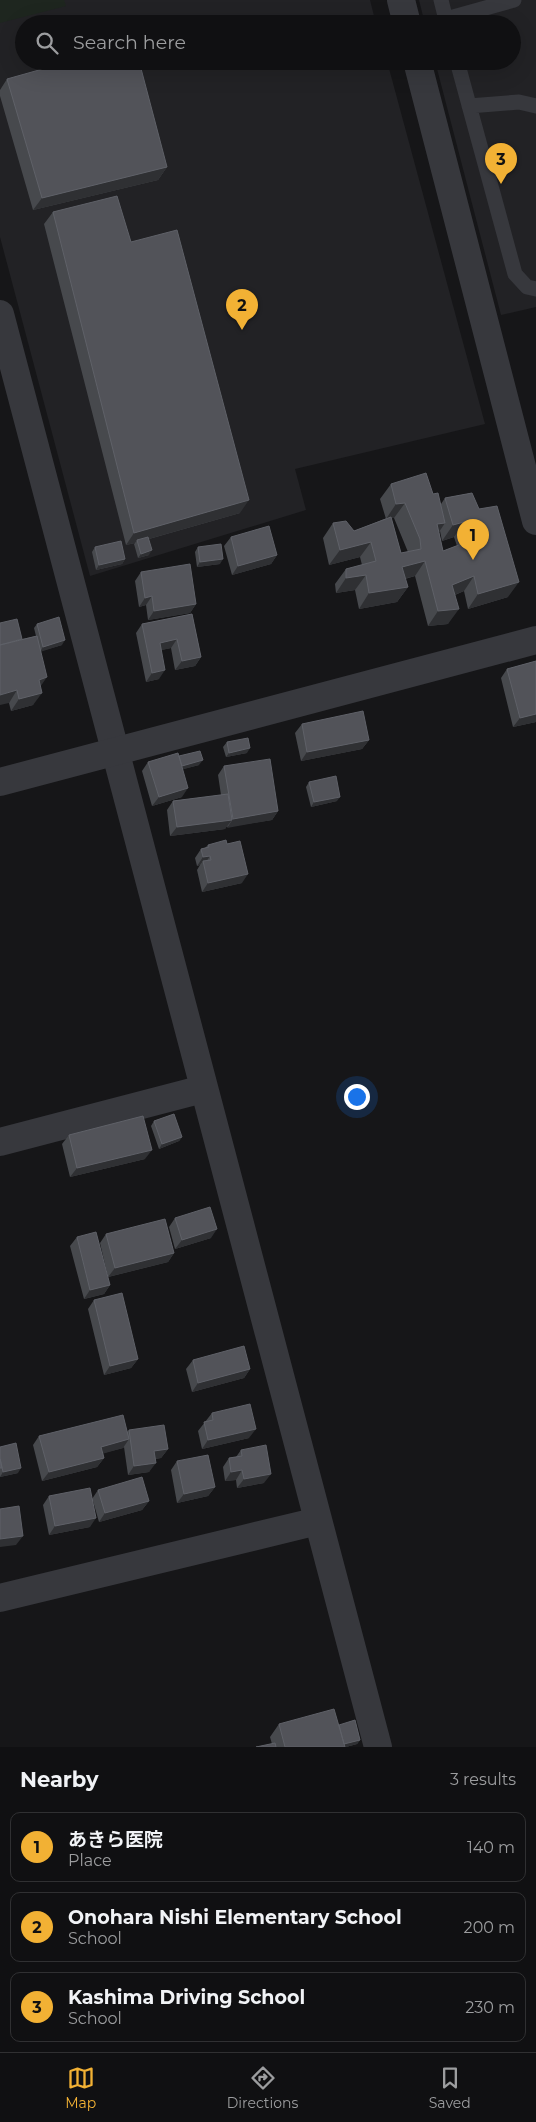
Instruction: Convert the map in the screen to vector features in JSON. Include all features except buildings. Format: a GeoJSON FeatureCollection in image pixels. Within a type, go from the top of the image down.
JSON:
{"type":"FeatureCollection","features":[{"type":"Feature","properties":{"kind":"street"},"geometry":{"type":"LineString","coordinates":[[401,0],[405,15]]}},
{"type":"Feature","properties":{"kind":"street"},"geometry":{"type":"LineString","coordinates":[[419,70],[536,521]]}},
{"type":"Feature","properties":{"kind":"street"},"geometry":{"type":"LineString","coordinates":[[0,314],[378,1747]]}},
{"type":"Feature","properties":{"kind":"street"},"geometry":{"type":"LineString","coordinates":[[0,782],[536,640]]}},
{"type":"Feature","properties":{"kind":"street"},"geometry":{"type":"LineString","coordinates":[[0,1142],[204,1089]]}},
{"type":"Feature","properties":{"kind":"street"},"geometry":{"type":"LineString","coordinates":[[0,1598],[318,1521]]}},
{"type":"Feature","properties":{"kind":"lane"},"geometry":{"type":"LineString","coordinates":[[441,0],[445,15]]}},
{"type":"Feature","properties":{"kind":"lane"},"geometry":{"type":"LineString","coordinates":[[468,15],[514,0]]}},
{"type":"Feature","properties":{"kind":"lane"},"geometry":{"type":"LineString","coordinates":[[459,70],[515,274],[527,287],[536,289]]}},
{"type":"Feature","properties":{"kind":"lane"},"geometry":{"type":"LineString","coordinates":[[469,106],[519,102],[536,106]]}},
{"type":"Feature","properties":{"kind":"shaded area"},"geometry":{"type":"Polygon","coordinates":[[[0,0],[370,0],[374,15],[15,15],[15,70],[389,70],[485,424],[295,469],[306,510],[90,576],[0,237],[0,0]]]}},
{"type":"Feature","properties":{"kind":"shaded area"},"geometry":{"type":"Polygon","coordinates":[[[0,0],[64,0],[66,6],[31,15],[15,15],[15,19],[0,23],[0,0]]]}},
{"type":"Feature","properties":{"kind":"shaded area"},"geometry":{"type":"Polygon","coordinates":[[[419,0],[536,0],[536,307],[501,315],[437,70],[521,70],[521,15],[423,15],[419,0]]]}},
{"type":"Feature","properties":{"kind":"place","name":"Kashima Driving School"},"geometry":{"type":"Point","coordinates":[501,184]}},
{"type":"Feature","properties":{"kind":"place","name":"Onohara Nishi Elementary School"},"geometry":{"type":"Point","coordinates":[242,330]}},
{"type":"Feature","properties":{"kind":"place","name":"あきら医院"},"geometry":{"type":"Point","coordinates":[473,560]}}]}
